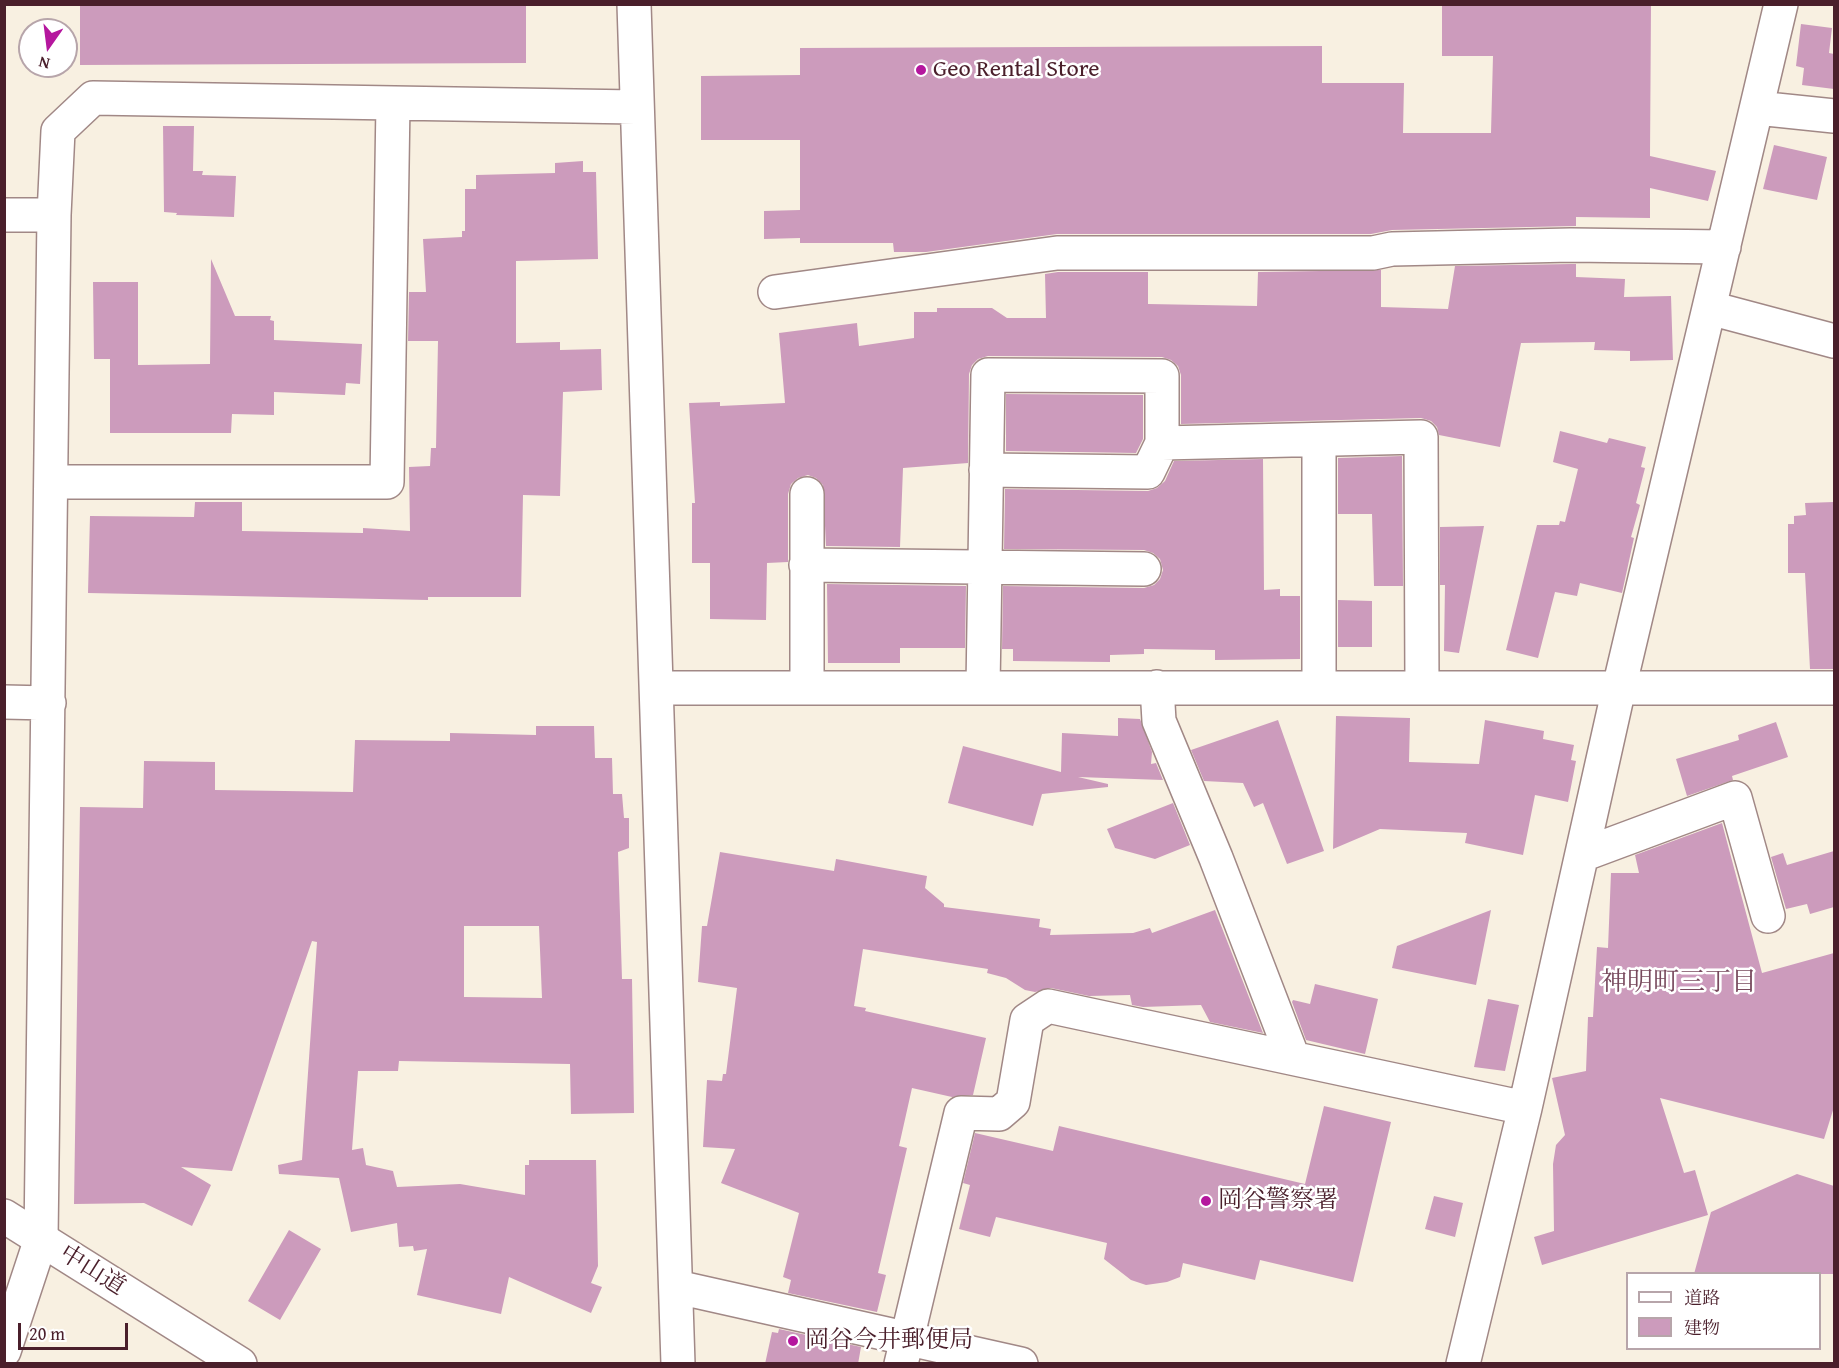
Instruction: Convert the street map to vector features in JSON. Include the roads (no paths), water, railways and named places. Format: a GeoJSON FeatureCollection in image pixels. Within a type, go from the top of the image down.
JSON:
{"type":"FeatureCollection","features":[{"type":"Feature","properties":{"kind":"main road"},"geometry":{"type":"LineString","coordinates":[[634,4],[678,1364]]}},
{"type":"Feature","properties":{"kind":"main road"},"geometry":{"type":"LineString","coordinates":[[1463,1364],[1525,1108],[1619,688],[1781,4]]}},
{"type":"Feature","properties":{"kind":"main road"},"geometry":{"type":"LineString","coordinates":[[4,1351],[41,1239],[50,703],[54,215],[58,131],[93,98],[636,107]]}},
{"type":"Feature","properties":{"kind":"main road"},"geometry":{"type":"LineString","coordinates":[[52,482],[387,482],[393,103]]}},
{"type":"Feature","properties":{"kind":"main road"},"geometry":{"type":"LineString","coordinates":[[1757,108],[1834,116]]}},
{"type":"Feature","properties":{"kind":"main road"},"geometry":{"type":"LineString","coordinates":[[4,215],[54,215]]}},
{"type":"Feature","properties":{"kind":"main road"},"geometry":{"type":"LineString","coordinates":[[775,292],[1057,253],[1373,253],[1392,249],[1571,245],[1724,247]]}},
{"type":"Feature","properties":{"kind":"main road"},"geometry":{"type":"LineString","coordinates":[[1710,308],[1834,341]]}},
{"type":"Feature","properties":{"kind":"main road"},"geometry":{"type":"LineString","coordinates":[[983,687],[986,470],[988,375],[1162,376],[1162,443],[1148,472],[986,470]]}},
{"type":"Feature","properties":{"kind":"main road"},"geometry":{"type":"LineString","coordinates":[[1162,443],[1420,437],[1422,687]]}},
{"type":"Feature","properties":{"kind":"main road"},"geometry":{"type":"LineString","coordinates":[[1319,440],[1319,687]]}},
{"type":"Feature","properties":{"kind":"main road"},"geometry":{"type":"LineString","coordinates":[[807,494],[807,687]]}},
{"type":"Feature","properties":{"kind":"main road"},"geometry":{"type":"LineString","coordinates":[[806,565],[1144,569]]}},
{"type":"Feature","properties":{"kind":"main road"},"geometry":{"type":"LineString","coordinates":[[1157,687],[1159,721],[1216,858],[1293,1059]]}},
{"type":"Feature","properties":{"kind":"main road"},"geometry":{"type":"LineString","coordinates":[[657,688],[1834,688]]}},
{"type":"Feature","properties":{"kind":"main road"},"geometry":{"type":"LineString","coordinates":[[4,702],[50,703]]}},
{"type":"Feature","properties":{"kind":"main road"},"geometry":{"type":"LineString","coordinates":[[1582,855],[1735,798],[1768,916]]}},
{"type":"Feature","properties":{"kind":"main road"},"geometry":{"type":"LineString","coordinates":[[904,1350],[962,1113],[999,1114],[1013,1102],[1027,1020],[1048,1006],[1525,1108]]}},
{"type":"Feature","properties":{"kind":"main road","name":"中山道"},"geometry":{"type":"LineString","coordinates":[[4,1216],[240,1364]]}},
{"type":"Feature","properties":{"kind":"main road"},"geometry":{"type":"LineString","coordinates":[[677,1287],[904,1350],[1021,1364]]}},
{"type":"Feature","properties":{"kind":"place","name":"Geo Rental Store"},"geometry":{"type":"Point","coordinates":[921,70]}},
{"type":"Feature","properties":{"kind":"place","name":"岡谷警察署"},"geometry":{"type":"Point","coordinates":[1206,1201]}},
{"type":"Feature","properties":{"kind":"place","name":"岡谷今井郵便局"},"geometry":{"type":"Point","coordinates":[793,1341]}},
{"type":"Feature","properties":{"kind":"district","name":"神明町三丁目"},"geometry":{"type":"Point","coordinates":[1679,983]}}]}
